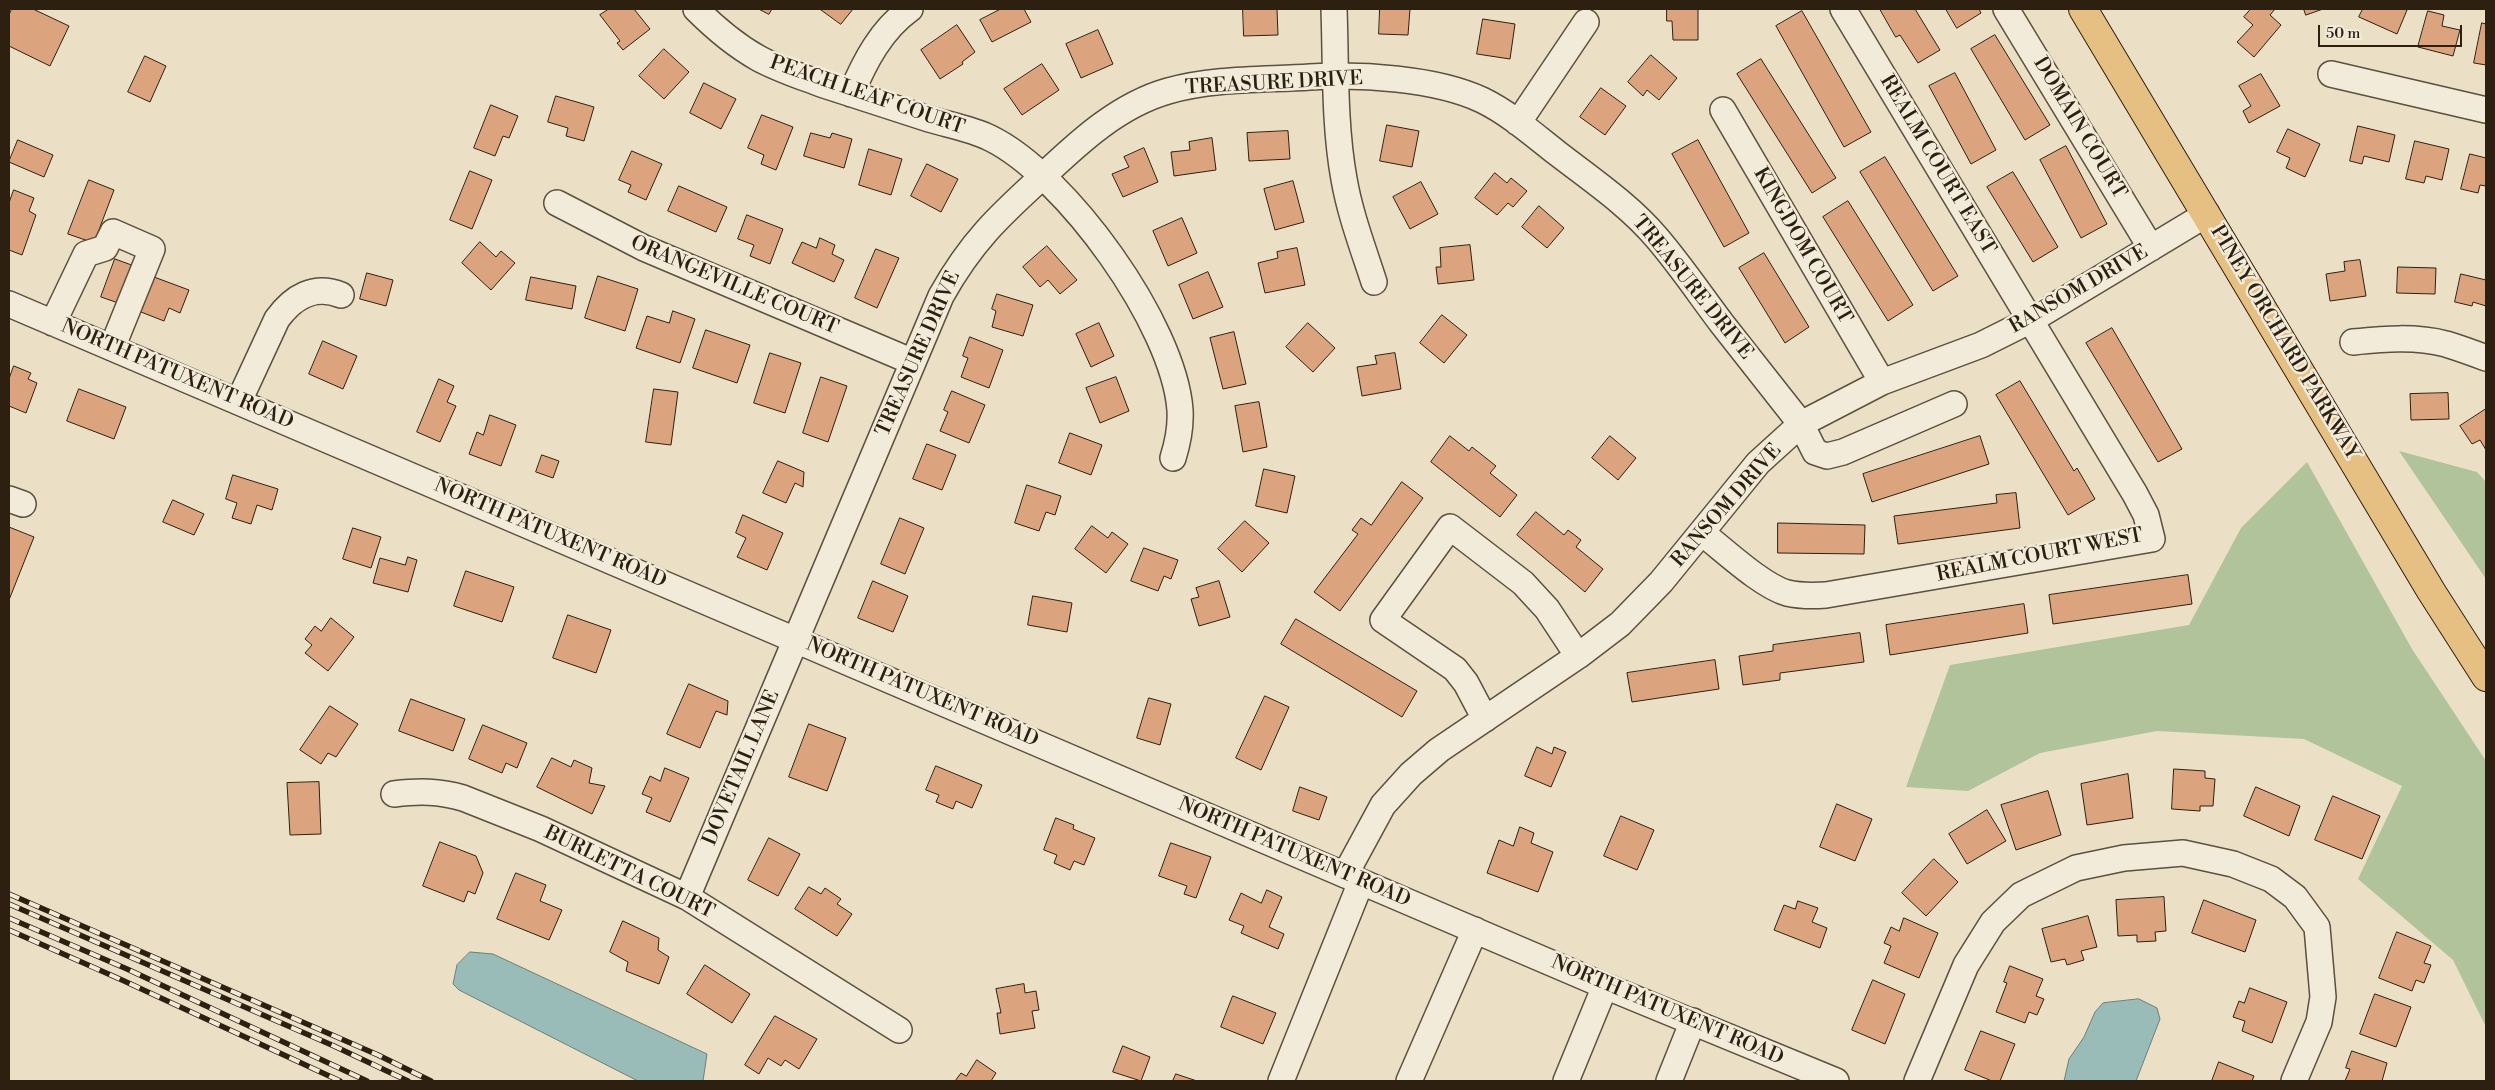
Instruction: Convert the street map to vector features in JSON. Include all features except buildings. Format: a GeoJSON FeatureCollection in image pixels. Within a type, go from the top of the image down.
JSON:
{"type":"FeatureCollection","features":[{"type":"Feature","properties":{"kind":"main road","name":"PINEY ORCHARD PARKWAY"},"geometry":{"type":"LineString","coordinates":[[2083,9],[2426,582],[2486,677]]}},
{"type":"Feature","properties":{"kind":"street","name":"PEACH LEAF COURT"},"geometry":{"type":"LineString","coordinates":[[696,9],[728,38],[759,59],[793,74],[988,138],[1011,150],[1042,176],[1111,256],[1137,294],[1158,334],[1174,379],[1180,409],[1180,437],[1174,458]]}},
{"type":"Feature","properties":{"kind":"street"},"geometry":{"type":"LineString","coordinates":[[851,94],[864,62],[875,46],[890,27],[910,9]]}},
{"type":"Feature","properties":{"kind":"street"},"geometry":{"type":"LineString","coordinates":[[1334,9],[1339,142],[1344,180],[1352,215],[1374,282]]}},
{"type":"Feature","properties":{"kind":"street","name":"REALM COURT EAST"},"geometry":{"type":"LineString","coordinates":[[1843,9],[2031,320]]}},
{"type":"Feature","properties":{"kind":"street","name":"DOMAIN COURT"},"geometry":{"type":"LineString","coordinates":[[2006,9],[2151,248]]}},
{"type":"Feature","properties":{"kind":"street"},"geometry":{"type":"LineString","coordinates":[[1518,123],[1586,22]]}},
{"type":"Feature","properties":{"kind":"street"},"geometry":{"type":"LineString","coordinates":[[2331,74],[2486,110]]}},
{"type":"Feature","properties":{"kind":"street","name":"TREASURE DRIVE"},"geometry":{"type":"LineString","coordinates":[[798,639],[941,296],[959,264],[988,227],[1073,146],[1106,122],[1137,103],[1167,91],[1204,83],[1336,76],[1395,79],[1449,89],[1482,100],[1518,123],[1624,205],[1656,237],[1801,424],[1816,452],[1827,456],[1843,452],[1954,404]]}},
{"type":"Feature","properties":{"kind":"street","name":"KINGDOM COURT"},"geometry":{"type":"LineString","coordinates":[[1723,110],[1882,382]]}},
{"type":"Feature","properties":{"kind":"street","name":"ORANGEVILLE COURT"},"geometry":{"type":"LineString","coordinates":[[557,204],[644,248],[913,362]]}},
{"type":"Feature","properties":{"kind":"street","name":"RANSOM DRIVE"},"geometry":{"type":"LineString","coordinates":[[1281,1081],[1353,878],[1383,805],[1411,774],[1439,750],[1578,656],[1620,624],[1661,582],[1758,463],[1801,424],[1882,382],[1981,345],[2031,320],[2207,214]]}},
{"type":"Feature","properties":{"kind":"street"},"geometry":{"type":"LineString","coordinates":[[53,323],[86,254],[105,248],[113,232],[152,249],[112,348]]}},
{"type":"Feature","properties":{"kind":"street"},"geometry":{"type":"LineString","coordinates":[[239,402],[277,319],[284,309],[306,292],[332,291],[341,295]]}},
{"type":"Feature","properties":{"kind":"street","name":"NORTH PATUXENT ROAD"},"geometry":{"type":"LineString","coordinates":[[9,304],[798,639],[1605,986],[1836,1081]]}},
{"type":"Feature","properties":{"kind":"street","name":"REALM COURT WEST"},"geometry":{"type":"LineString","coordinates":[[1702,533],[1766,583],[1785,592],[1803,596],[1826,595],[2152,539],[2146,515],[2135,494],[2031,320]]}},
{"type":"Feature","properties":{"kind":"street"},"geometry":{"type":"LineString","coordinates":[[2353,342],[2397,338],[2421,340],[2446,344],[2486,358]]}},
{"type":"Feature","properties":{"kind":"street"},"geometry":{"type":"LineString","coordinates":[[1485,719],[1466,683],[1454,669],[1383,620],[1450,527],[1523,583],[1546,609],[1578,656]]}},
{"type":"Feature","properties":{"kind":"street","name":"DOVETAIL LANE"},"geometry":{"type":"LineString","coordinates":[[687,897],[798,639]]}},
{"type":"Feature","properties":{"kind":"street","name":"BURLETTA COURT"},"geometry":{"type":"LineString","coordinates":[[394,794],[422,790],[441,792],[463,798],[541,829],[687,897],[899,1030]]}},
{"type":"Feature","properties":{"kind":"street"},"geometry":{"type":"LineString","coordinates":[[1917,1081],[1966,965],[1993,922],[2021,895],[2076,868],[2124,858],[2184,853],[2233,864],[2271,879],[2295,897],[2317,927],[2323,997],[2319,1022],[2294,1081]]}},
{"type":"Feature","properties":{"kind":"street"},"geometry":{"type":"LineString","coordinates":[[1409,1081],[1475,930]]}},
{"type":"Feature","properties":{"kind":"street"},"geometry":{"type":"LineString","coordinates":[[1566,1081],[1605,986]]}},
{"type":"Feature","properties":{"kind":"street"},"geometry":{"type":"LineString","coordinates":[[1669,1081],[1693,1022]]}},
{"type":"Feature","properties":{"kind":"green space"},"geometry":{"type":"Polygon","coordinates":[[[2399,451],[2477,472],[2486,482],[2486,579],[2399,451]]]}},
{"type":"Feature","properties":{"kind":"green space"},"geometry":{"type":"Polygon","coordinates":[[[2307,462],[2412,649],[2486,761],[2486,1027],[2453,960],[2358,879],[2402,786],[2304,739],[2157,731],[2040,753],[1968,791],[1906,787],[1950,665],[2189,625],[2241,528],[2307,462]]]}},
{"type":"Feature","properties":{"kind":"water"},"geometry":{"type":"Polygon","coordinates":[[[470,952],[493,954],[707,1054],[703,1081],[638,1081],[459,990],[453,984],[457,965],[470,952]]]}},
{"type":"Feature","properties":{"kind":"water"},"geometry":{"type":"Polygon","coordinates":[[[2139,999],[2157,1008],[2160,1019],[2136,1081],[2064,1081],[2069,1059],[2084,1037],[2095,1012],[2103,1003],[2139,999]]]}},
{"type":"Feature","properties":{"kind":"railway"},"geometry":{"type":"LineString","coordinates":[[9,894],[378,1055],[431,1081]]}},
{"type":"Feature","properties":{"kind":"railway"},"geometry":{"type":"LineString","coordinates":[[9,904],[334,1046],[408,1081]]}},
{"type":"Feature","properties":{"kind":"railway"},"geometry":{"type":"LineString","coordinates":[[9,918],[127,969],[367,1081]]}},
{"type":"Feature","properties":{"kind":"railway"},"geometry":{"type":"LineString","coordinates":[[9,930],[340,1081]]}}]}
